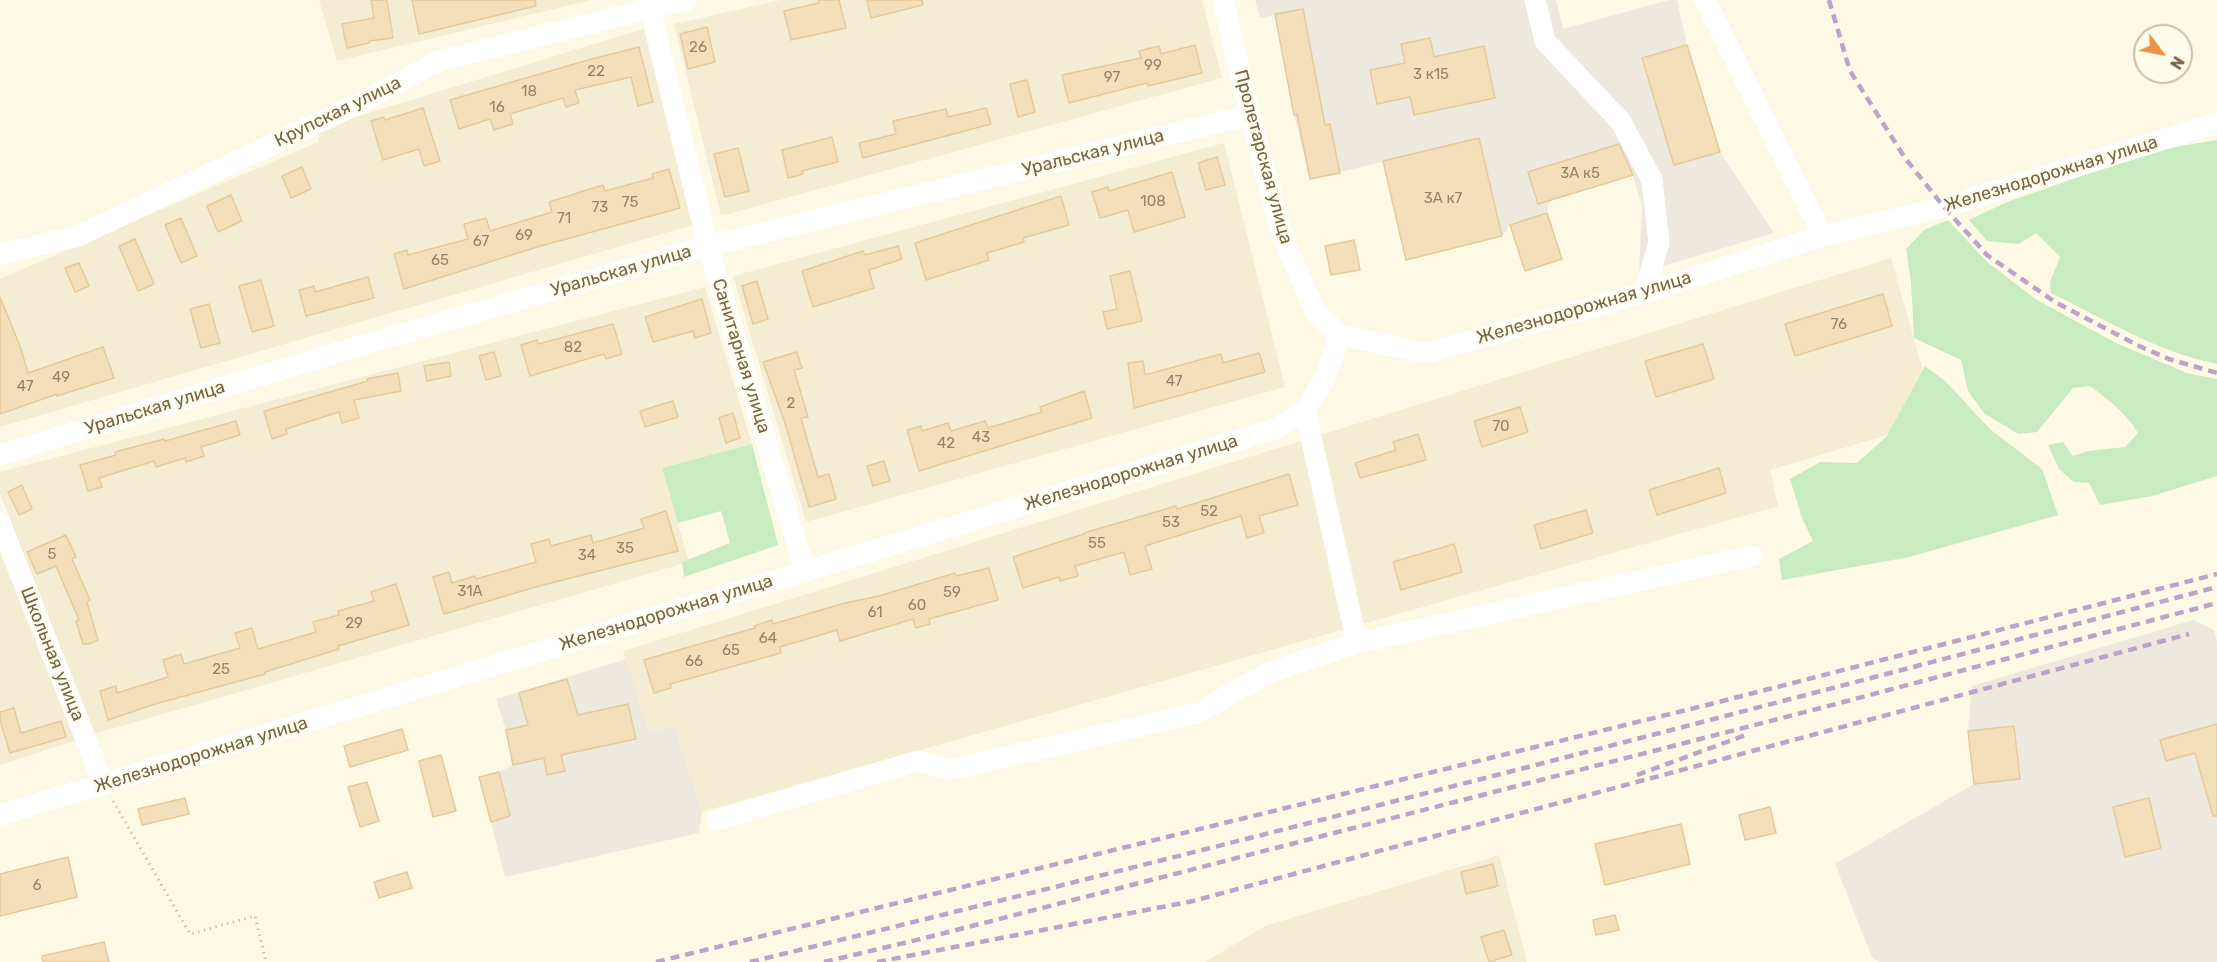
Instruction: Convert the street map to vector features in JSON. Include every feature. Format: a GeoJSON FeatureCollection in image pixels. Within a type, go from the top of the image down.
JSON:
{"type":"FeatureCollection","features":[{"type":"Feature","properties":{"kind":"street","name":"Крупская улица"},"geometry":{"type":"LineString","coordinates":[[0,254],[78,236],[366,100],[439,61],[649,4],[686,0]]}},
{"type":"Feature","properties":{"kind":"street","name":"Пролетарская улица"},"geometry":{"type":"LineString","coordinates":[[1223,0],[1250,115],[1283,238],[1316,313],[1340,335]]}},
{"type":"Feature","properties":{"kind":"street"},"geometry":{"type":"LineString","coordinates":[[1535,0],[1545,41],[1621,122],[1652,180],[1659,243],[1644,293]]}},
{"type":"Feature","properties":{"kind":"street"},"geometry":{"type":"LineString","coordinates":[[1704,0],[1823,236]]}},
{"type":"Feature","properties":{"kind":"street","name":"Санитарная улица"},"geometry":{"type":"LineString","coordinates":[[649,4],[708,246],[806,571]]}},
{"type":"Feature","properties":{"kind":"street","name":"Уральская улица"},"geometry":{"type":"LineString","coordinates":[[0,455],[356,347],[708,246],[1250,115]]}},
{"type":"Feature","properties":{"kind":"street","name":"Железнодорожная улица"},"geometry":{"type":"LineString","coordinates":[[0,815],[1275,429],[1305,410],[1325,378],[1340,335],[1426,352],[1644,293],[1823,236],[1944,207],[2217,123]]}},
{"type":"Feature","properties":{"kind":"street"},"geometry":{"type":"LineString","coordinates":[[1305,410],[1357,643]]}},
{"type":"Feature","properties":{"kind":"street","name":"Школьная улица"},"geometry":{"type":"LineString","coordinates":[[0,523],[104,785]]}},
{"type":"Feature","properties":{"kind":"street"},"geometry":{"type":"LineString","coordinates":[[717,820],[918,761],[949,770],[1197,713],[1268,673],[1357,643],[1752,556]]}},
{"type":"Feature","properties":{"kind":"path"},"geometry":{"type":"LineString","coordinates":[[104,785],[190,934],[255,916],[266,962]]}},
{"type":"Feature","properties":{"kind":"shaded area"},"geometry":{"type":"Polygon","coordinates":[[[319,0],[592,0],[337,61],[319,0]]]}},
{"type":"Feature","properties":{"kind":"shaded area"},"geometry":{"type":"Polygon","coordinates":[[[781,0],[1202,0],[1222,78],[721,216],[674,24],[781,0]]]}},
{"type":"Feature","properties":{"kind":"shaded area"},"geometry":{"type":"Polygon","coordinates":[[[1255,0],[1556,0],[1563,29],[1669,0],[1677,0],[1687,45],[1720,152],[1774,233],[1639,273],[1642,204],[1632,175],[1550,200],[1547,213],[1510,225],[1502,236],[1406,260],[1383,162],[1310,179],[1294,115],[1275,15],[1260,18],[1255,0]]]}},
{"type":"Feature","properties":{"kind":"shaded area"},"geometry":{"type":"Polygon","coordinates":[[[646,28],[693,225],[0,427],[0,279],[318,142],[320,128],[646,28]]]}},
{"type":"Feature","properties":{"kind":"shaded area"},"geometry":{"type":"Polygon","coordinates":[[[1224,143],[1285,387],[806,522],[733,276],[1224,143]]]}},
{"type":"Feature","properties":{"kind":"shaded area"},"geometry":{"type":"Polygon","coordinates":[[[1891,258],[1937,420],[1770,470],[1778,506],[702,812],[675,727],[648,731],[623,651],[1891,258]]]}},
{"type":"Feature","properties":{"kind":"shaded area"},"geometry":{"type":"Polygon","coordinates":[[[705,287],[752,444],[662,468],[689,562],[94,734],[0,494],[0,472],[705,287]]]}},
{"type":"Feature","properties":{"kind":"shaded area"},"geometry":{"type":"Polygon","coordinates":[[[0,542],[77,740],[0,765],[0,542]]]}},
{"type":"Feature","properties":{"kind":"shaded area"},"geometry":{"type":"Polygon","coordinates":[[[2193,620],[2214,630],[2217,642],[2217,962],[1879,962],[1872,957],[1835,864],[1974,784],[1968,731],[1972,686],[2193,620]]]}},
{"type":"Feature","properties":{"kind":"shaded area"},"geometry":{"type":"Polygon","coordinates":[[[626,659],[648,731],[675,727],[702,812],[699,833],[505,877],[479,777],[499,772],[513,765],[506,730],[496,699],[626,659]]]}},
{"type":"Feature","properties":{"kind":"shaded area"},"geometry":{"type":"Polygon","coordinates":[[[1499,855],[1527,962],[1205,962],[1265,926],[1499,855]]]}},
{"type":"Feature","properties":{"kind":"green space"},"geometry":{"type":"Polygon","coordinates":[[[2217,140],[2217,364],[2152,343],[2051,293],[2050,282],[2060,257],[2036,233],[2019,244],[1987,241],[1969,220],[2007,202],[2156,150],[2217,140]]]}},
{"type":"Feature","properties":{"kind":"green space"},"geometry":{"type":"Polygon","coordinates":[[[1948,220],[1987,262],[2037,300],[2116,343],[2187,373],[2217,379],[2217,476],[2152,496],[2100,505],[2089,483],[2074,482],[2059,469],[2048,445],[2063,442],[2073,456],[2088,451],[2125,447],[2138,433],[2123,413],[2104,396],[2090,386],[2073,388],[2037,432],[2018,434],[1984,413],[1968,391],[1961,360],[1914,338],[1911,282],[1906,249],[1924,230],[1948,220]]]}},
{"type":"Feature","properties":{"kind":"green space"},"geometry":{"type":"Polygon","coordinates":[[[1925,366],[1945,381],[1991,430],[2042,469],[2058,515],[1909,557],[1782,580],[1779,559],[1813,541],[1802,518],[1790,479],[1820,462],[1857,463],[1887,436],[1925,366]]]}},
{"type":"Feature","properties":{"kind":"green space"},"geometry":{"type":"Polygon","coordinates":[[[752,444],[778,545],[684,577],[682,562],[730,543],[721,511],[678,523],[662,468],[752,444]]]}},
{"type":"Feature","properties":{"kind":"building"},"geometry":{"type":"Polygon","coordinates":[[[371,0],[387,0],[393,38],[369,41],[369,43],[347,48],[342,24],[374,18],[371,0]]]}},
{"type":"Feature","properties":{"kind":"building"},"geometry":{"type":"Polygon","coordinates":[[[412,0],[535,0],[536,6],[419,34],[412,0]]]}},
{"type":"Feature","properties":{"kind":"building"},"geometry":{"type":"Polygon","coordinates":[[[818,0],[839,0],[846,28],[791,40],[784,11],[819,3],[818,0]]]}},
{"type":"Feature","properties":{"kind":"building"},"geometry":{"type":"Polygon","coordinates":[[[867,0],[922,0],[923,5],[871,18],[867,0]]]}},
{"type":"Feature","properties":{"kind":"building"},"geometry":{"type":"Polygon","coordinates":[[[1303,9],[1325,125],[1330,124],[1340,173],[1310,179],[1297,114],[1294,115],[1275,14],[1303,9]]]}},
{"type":"Feature","properties":{"kind":"building"},"geometry":{"type":"Polygon","coordinates":[[[707,27],[715,62],[688,69],[680,34],[707,27]]]}},
{"type":"Feature","properties":{"kind":"building"},"geometry":{"type":"Polygon","coordinates":[[[1430,38],[1434,57],[1484,46],[1495,98],[1414,115],[1410,97],[1377,104],[1370,70],[1405,63],[1401,44],[1430,38]]]}},
{"type":"Feature","properties":{"kind":"building"},"geometry":{"type":"Polygon","coordinates":[[[1195,45],[1202,73],[1148,86],[1147,83],[1069,103],[1062,75],[1141,58],[1139,51],[1159,46],[1161,54],[1195,45]]]}},
{"type":"Feature","properties":{"kind":"building"},"geometry":{"type":"Polygon","coordinates":[[[1687,45],[1720,152],[1674,165],[1642,58],[1687,45]]]}},
{"type":"Feature","properties":{"kind":"building"},"geometry":{"type":"Polygon","coordinates":[[[639,47],[653,102],[638,106],[631,77],[575,90],[579,103],[566,107],[563,98],[510,114],[513,124],[494,130],[490,119],[459,129],[450,100],[639,47]]]}},
{"type":"Feature","properties":{"kind":"building"},"geometry":{"type":"Polygon","coordinates":[[[1027,80],[1035,112],[1018,117],[1010,84],[1027,80]]]}},
{"type":"Feature","properties":{"kind":"building"},"geometry":{"type":"Polygon","coordinates":[[[423,108],[440,161],[424,166],[419,149],[383,160],[371,121],[384,117],[385,120],[423,108]]]}},
{"type":"Feature","properties":{"kind":"building"},"geometry":{"type":"Polygon","coordinates":[[[986,108],[991,124],[863,158],[859,143],[896,134],[893,121],[946,109],[948,117],[986,108]]]}},
{"type":"Feature","properties":{"kind":"building"},"geometry":{"type":"Polygon","coordinates":[[[832,137],[838,162],[802,171],[803,174],[788,178],[782,150],[832,137]]]}},
{"type":"Feature","properties":{"kind":"building"},"geometry":{"type":"Polygon","coordinates":[[[1479,138],[1502,236],[1406,260],[1383,161],[1479,138]]]}},
{"type":"Feature","properties":{"kind":"building"},"geometry":{"type":"Polygon","coordinates":[[[1619,144],[1633,175],[1538,204],[1528,172],[1619,144]]]}},
{"type":"Feature","properties":{"kind":"building"},"geometry":{"type":"Polygon","coordinates":[[[738,148],[749,191],[725,197],[714,154],[738,148]]]}},
{"type":"Feature","properties":{"kind":"building"},"geometry":{"type":"Polygon","coordinates":[[[1217,157],[1225,185],[1206,190],[1198,163],[1217,157]]]}},
{"type":"Feature","properties":{"kind":"building"},"geometry":{"type":"Polygon","coordinates":[[[302,167],[311,189],[291,198],[282,176],[302,167]]]}},
{"type":"Feature","properties":{"kind":"building"},"geometry":{"type":"Polygon","coordinates":[[[669,169],[680,208],[537,247],[404,289],[394,254],[407,250],[408,255],[468,239],[464,224],[486,218],[490,231],[552,212],[549,202],[603,185],[605,191],[653,178],[652,174],[669,169]]]}},
{"type":"Feature","properties":{"kind":"building"},"geometry":{"type":"Polygon","coordinates":[[[1172,172],[1185,217],[1134,232],[1128,210],[1100,218],[1092,192],[1108,187],[1109,191],[1172,172]]]}},
{"type":"Feature","properties":{"kind":"building"},"geometry":{"type":"Polygon","coordinates":[[[231,195],[242,221],[218,232],[207,206],[231,195]]]}},
{"type":"Feature","properties":{"kind":"building"},"geometry":{"type":"Polygon","coordinates":[[[1061,196],[1069,225],[1023,238],[1024,242],[987,253],[989,260],[926,280],[915,243],[1061,196]]]}},
{"type":"Feature","properties":{"kind":"building"},"geometry":{"type":"Polygon","coordinates":[[[1547,213],[1562,259],[1525,271],[1510,225],[1547,213]]]}},
{"type":"Feature","properties":{"kind":"building"},"geometry":{"type":"Polygon","coordinates":[[[181,218],[197,256],[181,263],[165,225],[181,218]]]}},
{"type":"Feature","properties":{"kind":"building"},"geometry":{"type":"Polygon","coordinates":[[[135,239],[154,284],[138,291],[119,246],[135,239]]]}},
{"type":"Feature","properties":{"kind":"building"},"geometry":{"type":"Polygon","coordinates":[[[1354,240],[1360,270],[1331,275],[1325,246],[1354,240]]]}},
{"type":"Feature","properties":{"kind":"building"},"geometry":{"type":"Polygon","coordinates":[[[898,246],[902,259],[869,270],[874,288],[813,307],[802,271],[863,251],[865,255],[898,246]]]}},
{"type":"Feature","properties":{"kind":"building"},"geometry":{"type":"Polygon","coordinates":[[[79,263],[89,286],[75,292],[65,268],[79,263]]]}},
{"type":"Feature","properties":{"kind":"building"},"geometry":{"type":"Polygon","coordinates":[[[1130,271],[1142,321],[1107,329],[1103,312],[1117,309],[1110,276],[1130,271]]]}},
{"type":"Feature","properties":{"kind":"building"},"geometry":{"type":"Polygon","coordinates":[[[368,277],[374,298],[306,316],[299,290],[314,286],[315,292],[368,277]]]}},
{"type":"Feature","properties":{"kind":"building"},"geometry":{"type":"Polygon","coordinates":[[[261,280],[274,326],[252,332],[239,286],[261,280]]]}},
{"type":"Feature","properties":{"kind":"building"},"geometry":{"type":"Polygon","coordinates":[[[757,281],[768,319],[753,324],[742,286],[757,281]]]}},
{"type":"Feature","properties":{"kind":"building"},"geometry":{"type":"Polygon","coordinates":[[[1883,294],[1892,326],[1795,356],[1785,324],[1883,294]]]}},
{"type":"Feature","properties":{"kind":"building"},"geometry":{"type":"Polygon","coordinates":[[[0,297],[20,346],[28,373],[103,347],[114,378],[57,396],[57,394],[0,414],[0,297]]]}},
{"type":"Feature","properties":{"kind":"building"},"geometry":{"type":"Polygon","coordinates":[[[702,299],[711,333],[695,338],[693,331],[653,342],[645,317],[702,299]]]}},
{"type":"Feature","properties":{"kind":"building"},"geometry":{"type":"Polygon","coordinates":[[[209,304],[220,343],[201,348],[190,309],[209,304]]]}},
{"type":"Feature","properties":{"kind":"building"},"geometry":{"type":"Polygon","coordinates":[[[613,324],[622,354],[606,359],[604,354],[530,376],[521,345],[537,340],[538,344],[613,324]]]}},
{"type":"Feature","properties":{"kind":"building"},"geometry":{"type":"Polygon","coordinates":[[[1703,344],[1714,379],[1656,397],[1645,361],[1703,344]]]}},
{"type":"Feature","properties":{"kind":"building"},"geometry":{"type":"Polygon","coordinates":[[[494,352],[501,376],[486,380],[479,356],[494,352]]]}},
{"type":"Feature","properties":{"kind":"building"},"geometry":{"type":"Polygon","coordinates":[[[797,352],[802,368],[794,370],[808,417],[801,418],[818,477],[829,474],[836,499],[809,507],[785,423],[763,362],[797,352]]]}},
{"type":"Feature","properties":{"kind":"building"},"geometry":{"type":"Polygon","coordinates":[[[1259,353],[1265,372],[1134,408],[1128,363],[1143,361],[1145,375],[1221,354],[1223,363],[1259,353]]]}},
{"type":"Feature","properties":{"kind":"building"},"geometry":{"type":"Polygon","coordinates":[[[449,362],[451,376],[427,381],[424,366],[449,362]]]}},
{"type":"Feature","properties":{"kind":"building"},"geometry":{"type":"Polygon","coordinates":[[[398,373],[401,391],[354,400],[359,418],[342,423],[339,412],[286,429],[287,434],[272,439],[264,411],[368,381],[367,379],[398,373]]]}},
{"type":"Feature","properties":{"kind":"building"},"geometry":{"type":"Polygon","coordinates":[[[1084,391],[1092,418],[919,471],[907,430],[921,426],[922,431],[948,423],[951,431],[985,421],[988,428],[1042,412],[1040,407],[1084,391]]]}},
{"type":"Feature","properties":{"kind":"building"},"geometry":{"type":"Polygon","coordinates":[[[673,401],[678,417],[645,427],[640,411],[673,401]]]}},
{"type":"Feature","properties":{"kind":"building"},"geometry":{"type":"Polygon","coordinates":[[[1520,407],[1528,432],[1482,447],[1474,421],[1520,407]]]}},
{"type":"Feature","properties":{"kind":"building"},"geometry":{"type":"Polygon","coordinates":[[[733,413],[740,438],[726,443],[719,418],[733,413]]]}},
{"type":"Feature","properties":{"kind":"building"},"geometry":{"type":"Polygon","coordinates":[[[236,421],[240,435],[201,447],[204,456],[186,462],[185,458],[156,467],[154,461],[99,478],[102,487],[88,491],[80,465],[116,455],[115,452],[236,421]]]}},
{"type":"Feature","properties":{"kind":"building"},"geometry":{"type":"Polygon","coordinates":[[[1418,434],[1426,460],[1360,478],[1355,463],[1396,450],[1393,442],[1418,434]]]}},
{"type":"Feature","properties":{"kind":"building"},"geometry":{"type":"Polygon","coordinates":[[[884,461],[890,481],[873,486],[867,466],[884,461]]]}},
{"type":"Feature","properties":{"kind":"building"},"geometry":{"type":"Polygon","coordinates":[[[1719,468],[1726,493],[1657,515],[1649,490],[1719,468]]]}},
{"type":"Feature","properties":{"kind":"building"},"geometry":{"type":"Polygon","coordinates":[[[1289,474],[1298,505],[1259,516],[1264,533],[1247,538],[1241,516],[1145,546],[1152,569],[1130,575],[1124,552],[1075,566],[1078,576],[1060,581],[1059,577],[1023,588],[1013,557],[1084,533],[1176,506],[1177,509],[1289,474]]]}},
{"type":"Feature","properties":{"kind":"building"},"geometry":{"type":"Polygon","coordinates":[[[22,485],[32,509],[19,515],[8,492],[22,485]]]}},
{"type":"Feature","properties":{"kind":"building"},"geometry":{"type":"Polygon","coordinates":[[[1586,510],[1593,533],[1541,549],[1534,525],[1586,510]]]}},
{"type":"Feature","properties":{"kind":"building"},"geometry":{"type":"Polygon","coordinates":[[[666,511],[678,551],[543,585],[444,614],[433,577],[449,572],[452,583],[475,576],[476,579],[536,562],[531,544],[549,539],[551,546],[591,535],[593,543],[644,528],[641,519],[666,511]]]}},
{"type":"Feature","properties":{"kind":"building"},"geometry":{"type":"Polygon","coordinates":[[[66,535],[76,557],[72,559],[90,600],[87,602],[98,640],[89,644],[83,644],[76,621],[79,620],[56,566],[37,574],[27,552],[66,535]]]}},
{"type":"Feature","properties":{"kind":"building"},"geometry":{"type":"Polygon","coordinates":[[[1454,544],[1462,572],[1401,590],[1393,562],[1454,544]]]}},
{"type":"Feature","properties":{"kind":"building"},"geometry":{"type":"Polygon","coordinates":[[[989,568],[998,600],[929,619],[930,624],[916,628],[913,619],[840,641],[837,630],[780,647],[781,653],[670,684],[671,688],[654,693],[644,660],[755,628],[754,626],[772,620],[773,624],[955,573],[956,576],[989,568]]]}},
{"type":"Feature","properties":{"kind":"building"},"geometry":{"type":"Polygon","coordinates":[[[396,584],[409,625],[338,646],[339,649],[265,672],[265,674],[155,704],[108,720],[100,691],[116,686],[117,693],[168,677],[163,660],[181,654],[184,664],[240,648],[235,633],[252,628],[258,649],[316,632],[313,622],[339,615],[338,611],[374,601],[371,592],[396,584]]]}},
{"type":"Feature","properties":{"kind":"building"},"geometry":{"type":"Polygon","coordinates":[[[567,679],[578,715],[628,704],[636,739],[561,755],[565,771],[547,775],[544,758],[513,765],[506,730],[528,725],[519,693],[567,679]]]}},
{"type":"Feature","properties":{"kind":"building"},"geometry":{"type":"Polygon","coordinates":[[[14,708],[21,733],[61,721],[66,737],[10,753],[0,720],[0,712],[14,708]]]}},
{"type":"Feature","properties":{"kind":"building"},"geometry":{"type":"Polygon","coordinates":[[[2217,724],[2217,816],[2213,816],[2195,753],[2166,761],[2160,740],[2217,724]]]}},
{"type":"Feature","properties":{"kind":"building"},"geometry":{"type":"Polygon","coordinates":[[[2014,726],[2020,779],[1974,784],[1968,731],[2014,726]]]}},
{"type":"Feature","properties":{"kind":"building"},"geometry":{"type":"Polygon","coordinates":[[[402,729],[408,750],[350,767],[344,746],[402,729]]]}},
{"type":"Feature","properties":{"kind":"building"},"geometry":{"type":"Polygon","coordinates":[[[441,755],[456,811],[433,817],[419,761],[441,755]]]}},
{"type":"Feature","properties":{"kind":"building"},"geometry":{"type":"Polygon","coordinates":[[[499,772],[510,816],[491,822],[479,777],[499,772]]]}},
{"type":"Feature","properties":{"kind":"building"},"geometry":{"type":"Polygon","coordinates":[[[367,782],[379,821],[360,827],[348,787],[367,782]]]}},
{"type":"Feature","properties":{"kind":"building"},"geometry":{"type":"Polygon","coordinates":[[[185,798],[189,814],[142,825],[138,809],[185,798]]]}},
{"type":"Feature","properties":{"kind":"building"},"geometry":{"type":"Polygon","coordinates":[[[2149,798],[2161,848],[2125,857],[2113,807],[2149,798]]]}},
{"type":"Feature","properties":{"kind":"building"},"geometry":{"type":"Polygon","coordinates":[[[1770,807],[1776,833],[1745,840],[1739,815],[1770,807]]]}},
{"type":"Feature","properties":{"kind":"building"},"geometry":{"type":"Polygon","coordinates":[[[1681,824],[1690,864],[1605,885],[1595,844],[1681,824]]]}},
{"type":"Feature","properties":{"kind":"building"},"geometry":{"type":"Polygon","coordinates":[[[68,857],[77,897],[0,916],[0,874],[68,857]]]}},
{"type":"Feature","properties":{"kind":"building"},"geometry":{"type":"Polygon","coordinates":[[[1493,864],[1498,886],[1466,894],[1461,872],[1493,864]]]}},
{"type":"Feature","properties":{"kind":"building"},"geometry":{"type":"Polygon","coordinates":[[[407,872],[412,888],[379,898],[374,882],[407,872]]]}},
{"type":"Feature","properties":{"kind":"building"},"geometry":{"type":"Polygon","coordinates":[[[1615,915],[1619,930],[1596,935],[1593,920],[1615,915]]]}},
{"type":"Feature","properties":{"kind":"building"},"geometry":{"type":"Polygon","coordinates":[[[1504,930],[1512,955],[1489,962],[1481,937],[1504,930]]]}},
{"type":"Feature","properties":{"kind":"building"},"geometry":{"type":"Polygon","coordinates":[[[104,942],[109,962],[43,962],[42,956],[104,942]]]}},
{"type":"Feature","properties":{"kind":"railway"},"geometry":{"type":"LineString","coordinates":[[1829,0],[1850,71],[1905,158],[1944,207],[1987,255],[2055,302],[2139,346],[2169,359],[2217,373]]}},
{"type":"Feature","properties":{"kind":"railway"},"geometry":{"type":"LineString","coordinates":[[656,962],[1703,706],[2217,574]]}},
{"type":"Feature","properties":{"kind":"railway"},"geometry":{"type":"LineString","coordinates":[[750,962],[1484,778],[2217,587]]}},
{"type":"Feature","properties":{"kind":"railway"},"geometry":{"type":"LineString","coordinates":[[824,962],[1817,709],[2217,603]]}},
{"type":"Feature","properties":{"kind":"railway"},"geometry":{"type":"LineString","coordinates":[[877,962],[1193,901],[2189,634]]}},
{"type":"Feature","properties":{"kind":"railway"},"geometry":{"type":"LineString","coordinates":[[1637,775],[1746,735]]}}]}
